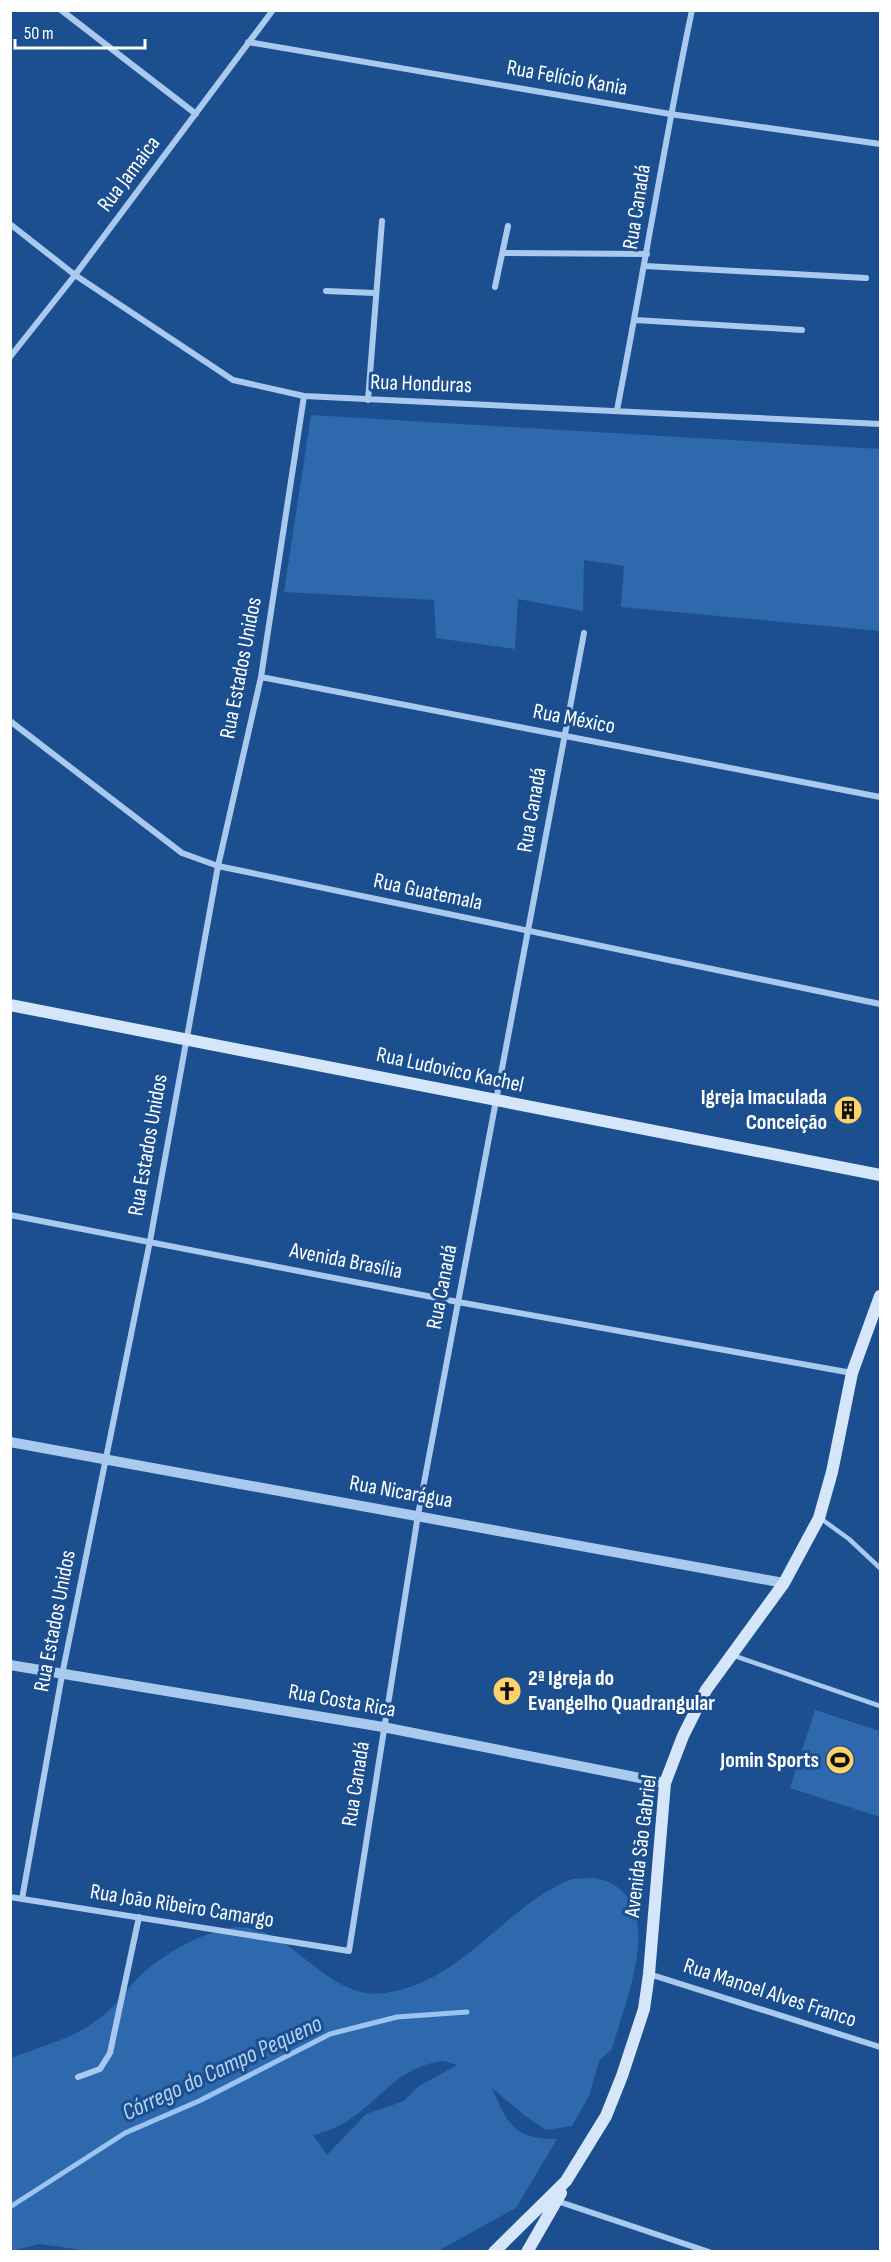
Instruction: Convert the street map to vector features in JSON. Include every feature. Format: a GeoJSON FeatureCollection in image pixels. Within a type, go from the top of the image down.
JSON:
{"type":"FeatureCollection","features":[{"type":"Feature","properties":{"kind":"main road","name":"Rua Ludovico Kachel"},"geometry":{"type":"LineString","coordinates":[[10,1005],[185,1038],[497,1102],[880,1175]]}},
{"type":"Feature","properties":{"kind":"main road","name":"Avenida São Gabriel"},"geometry":{"type":"LineString","coordinates":[[527,2252],[566,2181],[606,2116],[644,2009],[665,1783],[683,1736],[706,1690],[730,1654],[784,1583],[819,1518],[832,1472],[852,1373],[877,1311],[880,1296]]}},
{"type":"Feature","properties":{"kind":"main road","name":"Avenida São Gabriel"},"geometry":{"type":"LineString","coordinates":[[494,2252],[566,2181]]}},
{"type":"Feature","properties":{"kind":"street"},"geometry":{"type":"LineString","coordinates":[[61,10],[196,114]]}},
{"type":"Feature","properties":{"kind":"street","name":"Rua Jamaica"},"geometry":{"type":"LineString","coordinates":[[10,357],[75,276],[273,10]]}},
{"type":"Feature","properties":{"kind":"street","name":"Rua Canadá"},"geometry":{"type":"LineString","coordinates":[[617,410],[645,266],[670,114],[692,10]]}},
{"type":"Feature","properties":{"kind":"street","name":"Rua Felício Kania"},"geometry":{"type":"LineString","coordinates":[[248,42],[670,114],[880,144]]}},
{"type":"Feature","properties":{"kind":"street"},"geometry":{"type":"LineString","coordinates":[[368,400],[382,221]]}},
{"type":"Feature","properties":{"kind":"street","name":"Rua Honduras"},"geometry":{"type":"LineString","coordinates":[[10,225],[75,276],[233,380],[303,396],[880,424]]}},
{"type":"Feature","properties":{"kind":"street"},"geometry":{"type":"LineString","coordinates":[[495,287],[504,253],[507,225]]}},
{"type":"Feature","properties":{"kind":"street"},"geometry":{"type":"LineString","coordinates":[[504,253],[647,254]]}},
{"type":"Feature","properties":{"kind":"street"},"geometry":{"type":"LineString","coordinates":[[645,266],[866,278]]}},
{"type":"Feature","properties":{"kind":"street"},"geometry":{"type":"LineString","coordinates":[[326,291],[375,293]]}},
{"type":"Feature","properties":{"kind":"street"},"geometry":{"type":"LineString","coordinates":[[635,320],[802,330]]}},
{"type":"Feature","properties":{"kind":"street","name":"Rua Estados Unidos"},"geometry":{"type":"LineString","coordinates":[[22,1899],[62,1675],[150,1241],[218,866],[261,677],[303,396]]}},
{"type":"Feature","properties":{"kind":"street","name":"Rua Canadá"},"geometry":{"type":"LineString","coordinates":[[349,1951],[418,1515],[584,633]]}},
{"type":"Feature","properties":{"kind":"street","name":"Rua México"},"geometry":{"type":"LineString","coordinates":[[261,677],[880,797]]}},
{"type":"Feature","properties":{"kind":"street","name":"Rua Guatemala"},"geometry":{"type":"LineString","coordinates":[[10,721],[182,853],[218,866],[880,1004]]}},
{"type":"Feature","properties":{"kind":"street","name":"Avenida Brasília"},"geometry":{"type":"LineString","coordinates":[[10,1215],[458,1302],[852,1373]]}},
{"type":"Feature","properties":{"kind":"street","name":"Rua Nicarágua"},"geometry":{"type":"LineString","coordinates":[[10,1442],[784,1583]]}},
{"type":"Feature","properties":{"kind":"street","name":"Rua Costa Rica"},"geometry":{"type":"LineString","coordinates":[[10,1665],[383,1727],[665,1783]]}},
{"type":"Feature","properties":{"kind":"street","name":"Rua João Ribeiro Camargo"},"geometry":{"type":"LineString","coordinates":[[10,1897],[349,1951]]}},
{"type":"Feature","properties":{"kind":"street"},"geometry":{"type":"LineString","coordinates":[[78,2077],[100,2069],[110,2053],[139,1917]]}},
{"type":"Feature","properties":{"kind":"street","name":"Rua Manoel Alves Franco"},"geometry":{"type":"LineString","coordinates":[[649,1974],[880,2047]]}},
{"type":"Feature","properties":{"kind":"street"},"geometry":{"type":"LineString","coordinates":[[557,2201],[709,2252]]}},
{"type":"Feature","properties":{"kind":"lane"},"geometry":{"type":"LineString","coordinates":[[819,1518],[849,1539],[880,1568]]}},
{"type":"Feature","properties":{"kind":"lane"},"geometry":{"type":"LineString","coordinates":[[730,1654],[880,1706]]}},
{"type":"Feature","properties":{"kind":"shaded area"},"geometry":{"type":"Polygon","coordinates":[[[311,415],[880,449],[880,631],[621,607],[624,566],[584,560],[583,611],[518,599],[515,649],[436,638],[434,600],[284,592],[311,415]]]}},
{"type":"Feature","properties":{"kind":"shaded area","name":"Jomin Sports"},"geometry":{"type":"Polygon","coordinates":[[[815,1710],[880,1731],[880,1817],[790,1788],[815,1710]]]}},
{"type":"Feature","properties":{"kind":"shaded area"},"geometry":{"type":"Polygon","coordinates":[[[590,1878],[600,1879],[621,1890],[633,1907],[638,1929],[637,1954],[612,2049],[599,2061],[589,2096],[572,2126],[546,2130],[492,2088],[514,2127],[531,2137],[557,2139],[516,2208],[438,2251],[97,2252],[40,2244],[11,2251],[11,2058],[84,2029],[105,2014],[154,1964],[173,1951],[214,1932],[247,1928],[267,1934],[287,1945],[323,1973],[343,1985],[363,1992],[385,1993],[413,1986],[438,1974],[547,1891],[572,1879],[590,1878]],[[443,2061],[417,2068],[396,2081],[351,2119],[325,2132],[313,2135],[327,2155],[366,2114],[404,2101],[419,2086],[457,2065],[443,2061]]]}},
{"type":"Feature","properties":{"kind":"waterway","name":"Córrego do Campo Pequeno"},"geometry":{"type":"LineString","coordinates":[[10,2207],[125,2133],[199,2101],[330,2034],[397,2017],[467,2012]]}},
{"type":"Feature","properties":{"kind":"place","name":"Igreja Imaculada Conceição"},"geometry":{"type":"Point","coordinates":[848,1110]}},
{"type":"Feature","properties":{"kind":"place","name":"2ª Igreja do Evangelho Quadrangular"},"geometry":{"type":"Point","coordinates":[507,1691]}},
{"type":"Feature","properties":{"kind":"place","name":"Jomin Sports"},"geometry":{"type":"Point","coordinates":[840,1760]}}]}
